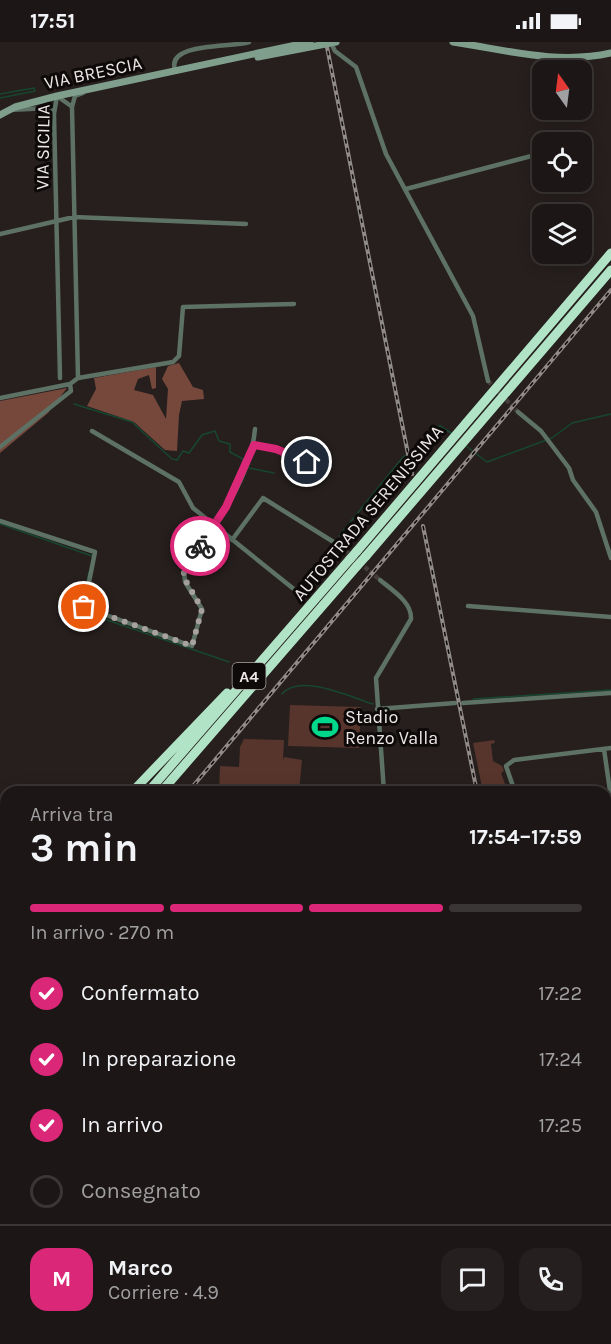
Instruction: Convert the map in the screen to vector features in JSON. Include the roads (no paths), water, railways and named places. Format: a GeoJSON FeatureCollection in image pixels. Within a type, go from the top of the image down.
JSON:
{"type":"FeatureCollection","features":[{"type":"Feature","properties":{"kind":"highway","name":"AUTOSTRADA SERENISSIMA"},"geometry":{"type":"LineString","coordinates":[[459,440],[611,253]]}},
{"type":"Feature","properties":{"kind":"highway","name":"AUTOSTRADA SERENISSIMA"},"geometry":{"type":"LineString","coordinates":[[166,786],[459,440],[611,270]]}},
{"type":"Feature","properties":{"kind":"highway","name":"AUTOSTRADA SERENISSIMA"},"geometry":{"type":"LineString","coordinates":[[153,786],[308,609],[353,563]]}},
{"type":"Feature","properties":{"kind":"highway"},"geometry":{"type":"LineString","coordinates":[[138,786],[308,609]]}},
{"type":"Feature","properties":{"kind":"main road","name":"VIA BRESCIA"},"geometry":{"type":"LineString","coordinates":[[258,55],[310,42]]}},
{"type":"Feature","properties":{"kind":"main road","name":"VIA BRESCIA"},"geometry":{"type":"LineString","coordinates":[[0,115],[9,110],[99,86],[175,70],[336,42]]}},
{"type":"Feature","properties":{"kind":"main road"},"geometry":{"type":"LineString","coordinates":[[453,42],[483,44],[555,59],[585,58],[611,53]]}},
{"type":"Feature","properties":{"kind":"street"},"geometry":{"type":"LineString","coordinates":[[175,70],[173,63],[176,55],[182,52],[208,46],[239,45],[249,42]]}},
{"type":"Feature","properties":{"kind":"street"},"geometry":{"type":"LineString","coordinates":[[331,42],[335,51],[356,67],[386,154],[473,316],[488,381]]}},
{"type":"Feature","properties":{"kind":"street"},"geometry":{"type":"LineString","coordinates":[[72,107],[75,96],[99,86]]}},
{"type":"Feature","properties":{"kind":"street","name":"VIA SICILIA"},"geometry":{"type":"LineString","coordinates":[[60,378],[54,114],[57,96],[72,107],[78,378]]}},
{"type":"Feature","properties":{"kind":"street"},"geometry":{"type":"LineString","coordinates":[[9,110],[41,107],[48,108],[54,114]]}},
{"type":"Feature","properties":{"kind":"street"},"geometry":{"type":"LineString","coordinates":[[406,189],[532,156]]}},
{"type":"Feature","properties":{"kind":"street"},"geometry":{"type":"LineString","coordinates":[[0,234],[74,218],[246,224]]}},
{"type":"Feature","properties":{"kind":"street"},"geometry":{"type":"LineString","coordinates":[[0,398],[70,384],[78,378],[173,362],[179,357],[183,307],[294,304]]}},
{"type":"Feature","properties":{"kind":"street"},"geometry":{"type":"LineString","coordinates":[[50,388],[60,378],[70,384]]}},
{"type":"Feature","properties":{"kind":"street"},"geometry":{"type":"LineString","coordinates":[[0,447],[71,391],[70,384]]}},
{"type":"Feature","properties":{"kind":"street"},"geometry":{"type":"LineString","coordinates":[[518,412],[546,436],[569,468],[573,480],[596,512],[611,558]]}},
{"type":"Feature","properties":{"kind":"street"},"geometry":{"type":"LineString","coordinates":[[0,521],[94,552],[84,607],[192,646],[202,609],[185,582],[184,571],[214,526],[243,473],[254,445],[255,429]]}},
{"type":"Feature","properties":{"kind":"street"},"geometry":{"type":"LineString","coordinates":[[92,431],[178,482],[190,505],[214,526],[232,540],[303,595],[341,546],[262,498],[232,540]]}},
{"type":"Feature","properties":{"kind":"street"},"geometry":{"type":"LineString","coordinates":[[254,445],[276,449],[307,462]]}},
{"type":"Feature","properties":{"kind":"street"},"geometry":{"type":"LineString","coordinates":[[381,580],[404,600],[411,613],[411,619],[376,678],[383,786]]}},
{"type":"Feature","properties":{"kind":"street"},"geometry":{"type":"LineString","coordinates":[[468,606],[611,617]]}},
{"type":"Feature","properties":{"kind":"street"},"geometry":{"type":"LineString","coordinates":[[463,702],[611,693]]}},
{"type":"Feature","properties":{"kind":"street"},"geometry":{"type":"LineString","coordinates":[[377,709],[455,703]]}},
{"type":"Feature","properties":{"kind":"street"},"geometry":{"type":"LineString","coordinates":[[513,786],[506,766],[514,760],[611,748]]}},
{"type":"Feature","properties":{"kind":"street"},"geometry":{"type":"LineString","coordinates":[[604,749],[609,786]]}},
{"type":"Feature","properties":{"kind":"waterway"},"geometry":{"type":"LineString","coordinates":[[0,94],[34,88],[35,91],[0,98]]}},
{"type":"Feature","properties":{"kind":"waterway"},"geometry":{"type":"LineString","coordinates":[[74,404],[132,422],[172,459],[177,460],[183,451],[189,453],[202,435],[215,431],[219,441],[230,444],[230,452],[243,459],[243,464]]}},
{"type":"Feature","properties":{"kind":"waterway"},"geometry":{"type":"LineString","coordinates":[[466,446],[487,462],[552,438],[572,423],[611,414]]}},
{"type":"Feature","properties":{"kind":"waterway"},"geometry":{"type":"LineString","coordinates":[[339,536],[403,457],[412,453],[436,427],[440,426],[451,433]]}},
{"type":"Feature","properties":{"kind":"waterway"},"geometry":{"type":"LineString","coordinates":[[249,468],[274,473]]}},
{"type":"Feature","properties":{"kind":"waterway"},"geometry":{"type":"LineString","coordinates":[[0,524],[92,556]]}},
{"type":"Feature","properties":{"kind":"waterway"},"geometry":{"type":"LineString","coordinates":[[89,572],[81,611],[229,662]]}},
{"type":"Feature","properties":{"kind":"waterway"},"geometry":{"type":"LineString","coordinates":[[282,694],[290,688],[313,686],[373,704]]}},
{"type":"Feature","properties":{"kind":"waterway"},"geometry":{"type":"LineString","coordinates":[[473,699],[611,690]]}},
{"type":"Feature","properties":{"kind":"tunnel"},"geometry":{"type":"LineString","coordinates":[[488,381],[518,412]]}},
{"type":"Feature","properties":{"kind":"tunnel"},"geometry":{"type":"LineString","coordinates":[[340,546],[380,580]]}},
{"type":"Feature","properties":{"kind":"railway"},"geometry":{"type":"LineString","coordinates":[[326,42],[412,474]]}},
{"type":"Feature","properties":{"kind":"railway"},"geometry":{"type":"LineString","coordinates":[[193,786],[611,290]]}},
{"type":"Feature","properties":{"kind":"railway"},"geometry":{"type":"LineString","coordinates":[[423,526],[476,786]]}},
{"type":"Feature","properties":{"kind":"place","name":"Stadio Renzo Valla"},"geometry":{"type":"Point","coordinates":[325,727]}}]}
